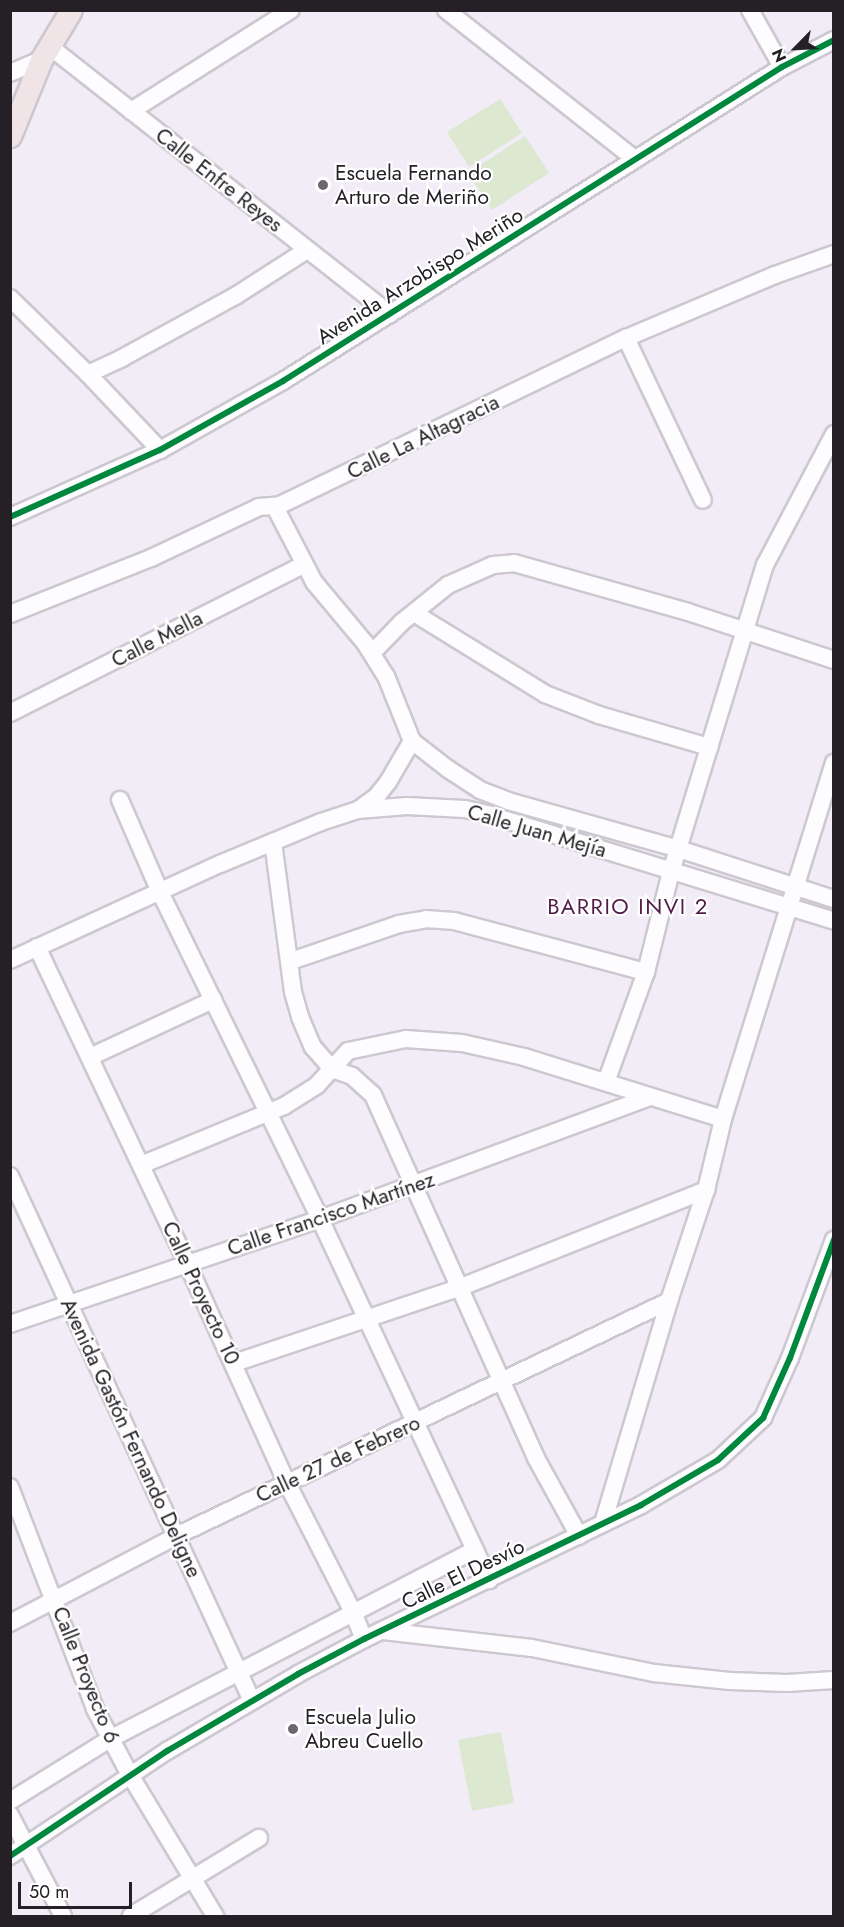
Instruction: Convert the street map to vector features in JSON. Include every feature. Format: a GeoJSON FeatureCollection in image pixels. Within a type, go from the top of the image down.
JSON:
{"type":"FeatureCollection","features":[{"type":"Feature","properties":{"kind":"main road"},"geometry":{"type":"LineString","coordinates":[[10,136],[45,53],[71,10]]}},
{"type":"Feature","properties":{"kind":"street"},"geometry":{"type":"LineString","coordinates":[[131,111],[291,10]]}},
{"type":"Feature","properties":{"kind":"street"},"geometry":{"type":"LineString","coordinates":[[446,10],[635,159]]}},
{"type":"Feature","properties":{"kind":"street"},"geometry":{"type":"LineString","coordinates":[[750,10],[782,67]]}},
{"type":"Feature","properties":{"kind":"street","name":"Avenida Arzobispo Meriño"},"geometry":{"type":"LineString","coordinates":[[10,517],[160,450],[283,381],[782,67],[834,40]]}},
{"type":"Feature","properties":{"kind":"street"},"geometry":{"type":"LineString","coordinates":[[10,73],[45,53]]}},
{"type":"Feature","properties":{"kind":"street","name":"Calle Enfre Reyes"},"geometry":{"type":"LineString","coordinates":[[45,53],[131,111],[390,314]]}},
{"type":"Feature","properties":{"kind":"street"},"geometry":{"type":"LineString","coordinates":[[88,374],[237,295],[307,250]]}},
{"type":"Feature","properties":{"kind":"street","name":"Calle La Altagracia"},"geometry":{"type":"LineString","coordinates":[[10,614],[151,558],[259,507],[275,507],[626,338],[775,275],[834,254]]}},
{"type":"Feature","properties":{"kind":"street"},"geometry":{"type":"LineString","coordinates":[[10,298],[88,374],[160,450]]}},
{"type":"Feature","properties":{"kind":"street"},"geometry":{"type":"LineString","coordinates":[[626,338],[703,500]]}},
{"type":"Feature","properties":{"kind":"street"},"geometry":{"type":"LineString","coordinates":[[606,1082],[646,972],[671,872],[765,565],[834,434]]}},
{"type":"Feature","properties":{"kind":"street"},"geometry":{"type":"LineString","coordinates":[[275,507],[303,565],[335,610],[372,653],[386,676],[412,741],[388,782],[377,796],[358,810]]}},
{"type":"Feature","properties":{"kind":"street"},"geometry":{"type":"LineString","coordinates":[[372,653],[414,613],[448,585],[493,565],[514,563],[688,612],[834,660]]}},
{"type":"Feature","properties":{"kind":"street","name":"Calle Mella"},"geometry":{"type":"LineString","coordinates":[[10,713],[303,565]]}},
{"type":"Feature","properties":{"kind":"street"},"geometry":{"type":"LineString","coordinates":[[414,613],[545,694],[599,715],[709,747]]}},
{"type":"Feature","properties":{"kind":"street","name":"Calle Juan Mejía"},"geometry":{"type":"LineString","coordinates":[[412,741],[448,770],[480,790],[508,801],[679,849],[834,899]]}},
{"type":"Feature","properties":{"kind":"street"},"geometry":{"type":"LineString","coordinates":[[603,1523],[669,1301],[706,1190],[723,1119],[834,762]]}},
{"type":"Feature","properties":{"kind":"street"},"geometry":{"type":"LineString","coordinates":[[120,800],[160,892],[320,1219],[489,1580]]}},
{"type":"Feature","properties":{"kind":"street","name":"Calle Juan Mejía"},"geometry":{"type":"LineString","coordinates":[[10,960],[273,842],[358,810],[407,806],[465,809],[834,921]]}},
{"type":"Feature","properties":{"kind":"street"},"geometry":{"type":"LineString","coordinates":[[273,842],[291,961],[293,992],[312,1047],[332,1069],[352,1076],[373,1095],[536,1458],[579,1536]]}},
{"type":"Feature","properties":{"kind":"street"},"geometry":{"type":"LineString","coordinates":[[291,961],[399,924],[426,919],[454,921],[646,972]]}},
{"type":"Feature","properties":{"kind":"street","name":"Calle Proyecto 10"},"geometry":{"type":"LineString","coordinates":[[37,947],[187,1263],[287,1483],[353,1612],[364,1639]]}},
{"type":"Feature","properties":{"kind":"street"},"geometry":{"type":"LineString","coordinates":[[90,1057],[213,1000]]}},
{"type":"Feature","properties":{"kind":"street"},"geometry":{"type":"LineString","coordinates":[[141,1165],[268,1114],[317,1085],[348,1051],[406,1039],[473,1046],[524,1057],[723,1119]]}},
{"type":"Feature","properties":{"kind":"street","name":"Calle Francisco Martínez"},"geometry":{"type":"LineString","coordinates":[[10,1324],[320,1219],[649,1097]]}},
{"type":"Feature","properties":{"kind":"street","name":"Avenida Gastón Fernando Deligne"},"geometry":{"type":"LineString","coordinates":[[10,1176],[68,1305],[178,1535],[252,1701]]}},
{"type":"Feature","properties":{"kind":"street"},"geometry":{"type":"LineString","coordinates":[[234,1364],[461,1287],[706,1190]]}},
{"type":"Feature","properties":{"kind":"street","name":"Calle El Desvío"},"geometry":{"type":"LineString","coordinates":[[17,1851],[130,1776],[252,1701],[364,1639],[579,1536],[718,1460],[763,1418],[790,1358],[833,1246]]}},
{"type":"Feature","properties":{"kind":"street","name":"Calle 27 de Febrero"},"geometry":{"type":"LineString","coordinates":[[10,1623],[178,1535],[669,1301]]}},
{"type":"Feature","properties":{"kind":"street","name":"Calle Proyecto 6"},"geometry":{"type":"LineString","coordinates":[[10,1487],[55,1599],[95,1709],[130,1776],[215,1917]]}},
{"type":"Feature","properties":{"kind":"street"},"geometry":{"type":"LineString","coordinates":[[10,1801],[111,1739],[475,1550]]}},
{"type":"Feature","properties":{"kind":"street"},"geometry":{"type":"LineString","coordinates":[[382,1631],[532,1648],[654,1672],[708,1678],[787,1683],[834,1680]]}},
{"type":"Feature","properties":{"kind":"street"},"geometry":{"type":"LineString","coordinates":[[10,1815],[17,1851],[63,1917]]}},
{"type":"Feature","properties":{"kind":"street"},"geometry":{"type":"LineString","coordinates":[[131,1917],[259,1838]]}},
{"type":"Feature","properties":{"kind":"green space"},"geometry":{"type":"Polygon","coordinates":[[[500,99],[522,133],[469,167],[447,132],[500,99]]]}},
{"type":"Feature","properties":{"kind":"green space"},"geometry":{"type":"Polygon","coordinates":[[[525,136],[549,173],[492,210],[468,173],[525,136]]]}},
{"type":"Feature","properties":{"kind":"green space"},"geometry":{"type":"Polygon","coordinates":[[[501,1732],[514,1803],[472,1811],[458,1740],[501,1732]]]}},
{"type":"Feature","properties":{"kind":"cycle path"},"geometry":{"type":"LineString","coordinates":[[10,517],[160,450],[283,381],[782,67],[834,40]]}},
{"type":"Feature","properties":{"kind":"cycle path"},"geometry":{"type":"LineString","coordinates":[[10,1856],[167,1751],[298,1674],[364,1639],[641,1505],[718,1460],[763,1418],[790,1358],[834,1240]]}},
{"type":"Feature","properties":{"kind":"place","name":"Escuela Fernando Arturo de Meriño"},"geometry":{"type":"Point","coordinates":[323,185]}},
{"type":"Feature","properties":{"kind":"place","name":"Escuela Julio Abreu Cuello"},"geometry":{"type":"Point","coordinates":[293,1729]}},
{"type":"Feature","properties":{"kind":"district","name":"BARRIO INVI 2"},"geometry":{"type":"Point","coordinates":[628,907]}}]}
